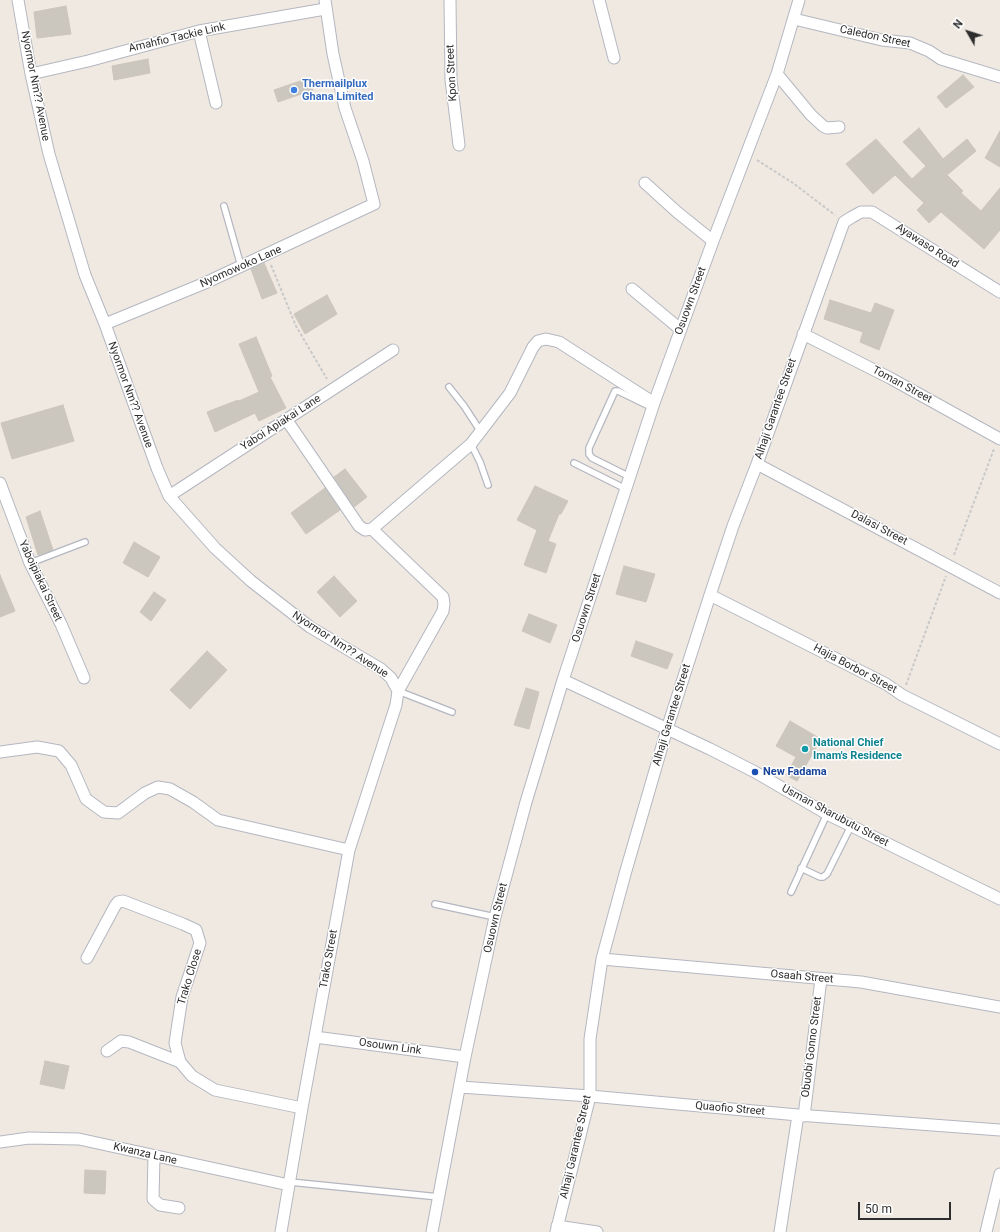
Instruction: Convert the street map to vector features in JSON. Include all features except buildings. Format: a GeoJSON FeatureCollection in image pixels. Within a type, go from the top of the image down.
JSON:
{"type":"FeatureCollection","features":[{"type":"Feature","properties":{"kind":"street","name":"Nyormor Nm?? Avenue"},"geometry":{"type":"LineString","coordinates":[[18,0],[31,74],[48,154],[85,275],[105,324],[149,449],[169,496],[215,548],[251,581],[310,627],[382,669],[391,678],[398,691]]}},
{"type":"Feature","properties":{"kind":"street","name":"Kpon Street"},"geometry":{"type":"LineString","coordinates":[[450,0],[451,80],[458,145]]}},
{"type":"Feature","properties":{"kind":"street"},"geometry":{"type":"LineString","coordinates":[[599,0],[614,58]]}},
{"type":"Feature","properties":{"kind":"street","name":"Osuown Street"},"geometry":{"type":"LineString","coordinates":[[432,1232],[465,1057],[495,917],[526,802],[563,680],[654,405],[680,329],[777,74],[800,0]]}},
{"type":"Feature","properties":{"kind":"street","name":"Amahfio Tackie Link"},"geometry":{"type":"LineString","coordinates":[[31,74],[88,61],[199,31],[325,4]]}},
{"type":"Feature","properties":{"kind":"street","name":"Nyomowoko Lane"},"geometry":{"type":"LineString","coordinates":[[105,324],[241,267],[374,204],[363,161],[345,108],[325,4]]}},
{"type":"Feature","properties":{"kind":"street","name":"Caledon Street"},"geometry":{"type":"LineString","coordinates":[[794,19],[882,40],[910,43],[929,51],[941,59],[1000,77]]}},
{"type":"Feature","properties":{"kind":"street"},"geometry":{"type":"LineString","coordinates":[[199,31],[216,103]]}},
{"type":"Feature","properties":{"kind":"street"},"geometry":{"type":"LineString","coordinates":[[777,74],[822,126],[827,128],[839,127]]}},
{"type":"Feature","properties":{"kind":"street"},"geometry":{"type":"LineString","coordinates":[[645,182],[677,212],[713,241]]}},
{"type":"Feature","properties":{"kind":"street","name":"Ayawaso Road"},"geometry":{"type":"LineString","coordinates":[[848,219],[862,212],[872,212],[1000,292]]}},
{"type":"Feature","properties":{"kind":"street","name":"Alhaji Garantee Street"},"geometry":{"type":"LineString","coordinates":[[557,1229],[590,1096],[590,1039],[602,959],[667,729],[733,526],[757,464],[803,334],[848,219]]}},
{"type":"Feature","properties":{"kind":"street"},"geometry":{"type":"LineString","coordinates":[[632,289],[680,329]]}},
{"type":"Feature","properties":{"kind":"street","name":"Toman Street"},"geometry":{"type":"LineString","coordinates":[[803,334],[890,378],[1000,439]]}},
{"type":"Feature","properties":{"kind":"street"},"geometry":{"type":"LineString","coordinates":[[372,530],[471,444],[510,393],[533,347],[538,341],[546,339],[559,342],[654,405]]}},
{"type":"Feature","properties":{"kind":"street","name":"Yaboi Apiakai Lane"},"geometry":{"type":"LineString","coordinates":[[169,496],[393,350]]}},
{"type":"Feature","properties":{"kind":"street","name":"Trako Street"},"geometry":{"type":"LineString","coordinates":[[281,1232],[349,850],[396,705],[398,691],[443,611],[444,604],[442,597],[372,530],[365,530],[359,526],[286,419]]}},
{"type":"Feature","properties":{"kind":"street","name":"Dalasi Street"},"geometry":{"type":"LineString","coordinates":[[757,464],[1000,594]]}},
{"type":"Feature","properties":{"kind":"street","name":"Yaboipiakai Street"},"geometry":{"type":"LineString","coordinates":[[0,483],[30,563],[61,624],[84,678]]}},
{"type":"Feature","properties":{"kind":"street","name":"Hajia Borbor Street"},"geometry":{"type":"LineString","coordinates":[[710,595],[886,684],[902,695],[1000,744]]}},
{"type":"Feature","properties":{"kind":"street","name":"Usman Sharubutu Street"},"geometry":{"type":"LineString","coordinates":[[563,680],[755,772],[828,814],[1000,900]]}},
{"type":"Feature","properties":{"kind":"street"},"geometry":{"type":"LineString","coordinates":[[0,752],[37,747],[58,751],[71,765],[86,799],[104,812],[118,813],[145,793],[158,787],[170,789],[193,802],[218,820],[349,850]]}},
{"type":"Feature","properties":{"kind":"street","name":"Trako Close"},"geometry":{"type":"LineString","coordinates":[[87,958],[118,902],[123,901],[196,930],[200,943],[182,997],[175,1043],[180,1062],[192,1076],[215,1090],[302,1108]]}},
{"type":"Feature","properties":{"kind":"street","name":"Osaah Street"},"geometry":{"type":"LineString","coordinates":[[602,959],[861,982],[1000,1007]]}},
{"type":"Feature","properties":{"kind":"street","name":"Obuobi Gonno Street"},"geometry":{"type":"LineString","coordinates":[[780,1232],[801,1116],[821,979]]}},
{"type":"Feature","properties":{"kind":"street","name":"Osouwn Link"},"geometry":{"type":"LineString","coordinates":[[315,1037],[465,1057]]}},
{"type":"Feature","properties":{"kind":"street"},"geometry":{"type":"LineString","coordinates":[[107,1051],[121,1041],[129,1042],[180,1062]]}},
{"type":"Feature","properties":{"kind":"street","name":"Quaofio Street"},"geometry":{"type":"LineString","coordinates":[[460,1087],[590,1096],[801,1116],[1000,1130]]}},
{"type":"Feature","properties":{"kind":"street","name":"Kwanza Lane"},"geometry":{"type":"LineString","coordinates":[[0,1142],[29,1138],[79,1139],[289,1184]]}},
{"type":"Feature","properties":{"kind":"street"},"geometry":{"type":"LineString","coordinates":[[154,1156],[153,1199],[160,1206],[178,1208]]}},
{"type":"Feature","properties":{"kind":"street"},"geometry":{"type":"LineString","coordinates":[[986,1232],[1000,1174]]}},
{"type":"Feature","properties":{"kind":"street"},"geometry":{"type":"LineString","coordinates":[[557,1229],[597,1232]]}},
{"type":"Feature","properties":{"kind":"lane"},"geometry":{"type":"LineString","coordinates":[[224,206],[241,267]]}},
{"type":"Feature","properties":{"kind":"lane"},"geometry":{"type":"LineString","coordinates":[[448,387],[464,406],[481,432]]}},
{"type":"Feature","properties":{"kind":"lane"},"geometry":{"type":"LineString","coordinates":[[630,477],[592,458],[588,454],[589,448],[615,391],[654,405]]}},
{"type":"Feature","properties":{"kind":"lane"},"geometry":{"type":"LineString","coordinates":[[471,444],[480,462],[488,485]]}},
{"type":"Feature","properties":{"kind":"lane"},"geometry":{"type":"LineString","coordinates":[[574,463],[626,489]]}},
{"type":"Feature","properties":{"kind":"lane"},"geometry":{"type":"LineString","coordinates":[[30,563],[85,542]]}},
{"type":"Feature","properties":{"kind":"lane"},"geometry":{"type":"LineString","coordinates":[[398,691],[452,712]]}},
{"type":"Feature","properties":{"kind":"lane"},"geometry":{"type":"LineString","coordinates":[[790,892],[828,814]]}},
{"type":"Feature","properties":{"kind":"lane"},"geometry":{"type":"LineString","coordinates":[[801,868],[820,877],[824,877],[827,874],[851,826]]}},
{"type":"Feature","properties":{"kind":"lane"},"geometry":{"type":"LineString","coordinates":[[434,904],[495,917]]}},
{"type":"Feature","properties":{"kind":"lane"},"geometry":{"type":"LineString","coordinates":[[289,1184],[439,1197]]}},
{"type":"Feature","properties":{"kind":"path"},"geometry":{"type":"LineString","coordinates":[[747,154],[848,219]]}},
{"type":"Feature","properties":{"kind":"path"},"geometry":{"type":"LineString","coordinates":[[267,255],[296,326],[333,389]]}},
{"type":"Feature","properties":{"kind":"place","name":"Thermailplux Ghana Limited"},"geometry":{"type":"Point","coordinates":[294,90]}},
{"type":"Feature","properties":{"kind":"place","name":"National Chief Imam's Residence"},"geometry":{"type":"Point","coordinates":[805,749]}},
{"type":"Feature","properties":{"kind":"place","name":"New Fadama"},"geometry":{"type":"Point","coordinates":[755,772]}}]}
